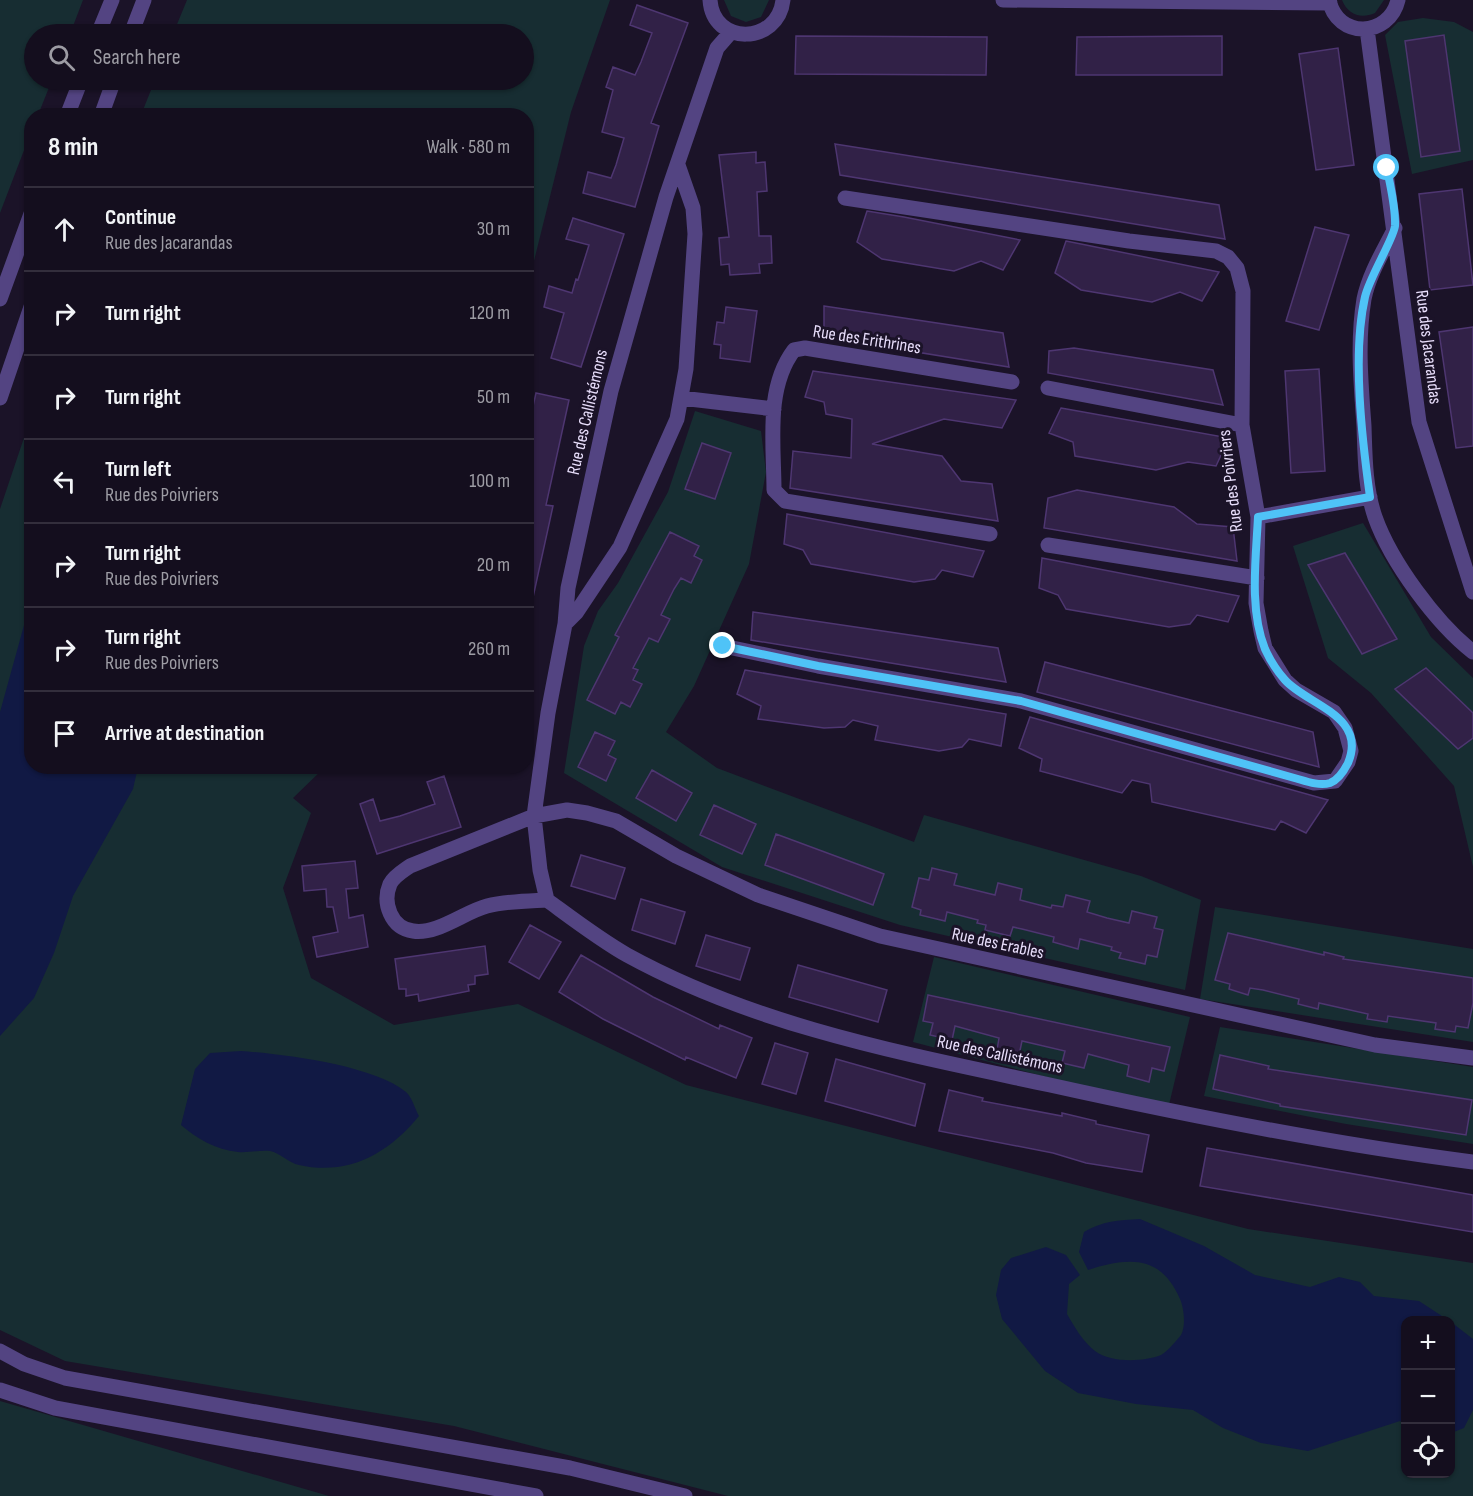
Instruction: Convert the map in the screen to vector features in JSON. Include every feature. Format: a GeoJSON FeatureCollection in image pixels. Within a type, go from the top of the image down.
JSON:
{"type":"FeatureCollection","features":[{"type":"Feature","properties":{"kind":"street"},"geometry":{"type":"LineString","coordinates":[[102,24],[112,0]]}},
{"type":"Feature","properties":{"kind":"street"},"geometry":{"type":"LineString","coordinates":[[135,24],[144,0]]}},
{"type":"Feature","properties":{"kind":"street"},"geometry":{"type":"LineString","coordinates":[[710,0],[717,21],[731,32],[748,35],[764,31],[777,19],[783,0]]}},
{"type":"Feature","properties":{"kind":"street"},"geometry":{"type":"LineString","coordinates":[[1003,0],[1330,2],[1335,15],[1344,24],[1367,29],[1387,21],[1394,12],[1398,0]]}},
{"type":"Feature","properties":{"kind":"street","name":"Rue des Jacarandas"},"geometry":{"type":"LineString","coordinates":[[1367,29],[1419,422],[1473,592]]}},
{"type":"Feature","properties":{"kind":"street","name":"Rue des Callistémons"},"geometry":{"type":"LineString","coordinates":[[731,32],[717,48],[666,196],[610,391],[568,588],[565,624],[548,713],[534,816],[540,870],[547,900],[616,948],[661,973],[719,999],[840,1039],[1170,1112],[1294,1135],[1473,1162]]}},
{"type":"Feature","properties":{"kind":"street"},"geometry":{"type":"LineString","coordinates":[[70,108],[77,90]]}},
{"type":"Feature","properties":{"kind":"street"},"geometry":{"type":"LineString","coordinates":[[104,108],[110,90]]}},
{"type":"Feature","properties":{"kind":"street"},"geometry":{"type":"LineString","coordinates":[[565,624],[590,594],[620,547],[670,437],[681,398],[686,369],[695,234],[693,208],[678,165]]}},
{"type":"Feature","properties":{"kind":"street","name":"Rue des Poivriers"},"geometry":{"type":"LineString","coordinates":[[723,646],[818,666],[1021,701],[1298,779],[1326,784],[1335,781],[1348,762],[1351,751],[1349,738],[1334,712],[1296,690],[1275,667],[1265,648],[1256,603],[1258,517],[1242,424],[1244,291],[1237,268],[1228,257],[1216,250],[1129,241],[845,198]]}},
{"type":"Feature","properties":{"kind":"street"},"geometry":{"type":"LineString","coordinates":[[1395,228],[1377,263],[1365,297],[1360,343],[1365,456],[1370,497],[1376,518],[1401,566],[1456,639],[1473,652]]}},
{"type":"Feature","properties":{"kind":"street"},"geometry":{"type":"LineString","coordinates":[[0,299],[24,233]]}},
{"type":"Feature","properties":{"kind":"street"},"geometry":{"type":"LineString","coordinates":[[0,398],[24,328]]}},
{"type":"Feature","properties":{"kind":"street","name":"Rue des Erithrines"},"geometry":{"type":"LineString","coordinates":[[990,534],[785,501],[774,490],[774,409],[781,370],[794,350],[805,348],[1012,382]]}},
{"type":"Feature","properties":{"kind":"street"},"geometry":{"type":"LineString","coordinates":[[1048,388],[1242,424]]}},
{"type":"Feature","properties":{"kind":"street"},"geometry":{"type":"LineString","coordinates":[[681,398],[774,409]]}},
{"type":"Feature","properties":{"kind":"street"},"geometry":{"type":"LineString","coordinates":[[1258,517],[1370,497]]}},
{"type":"Feature","properties":{"kind":"street"},"geometry":{"type":"LineString","coordinates":[[1048,545],[1257,578]]}},
{"type":"Feature","properties":{"kind":"street","name":"Rue des Erables"},"geometry":{"type":"LineString","coordinates":[[534,816],[567,810],[616,821],[676,856],[758,895],[880,936],[1375,1045],[1473,1058]]}},
{"type":"Feature","properties":{"kind":"street"},"geometry":{"type":"LineString","coordinates":[[534,816],[410,866],[395,877],[390,885],[387,905],[398,925],[411,931],[423,931],[486,906],[547,900]]}},
{"type":"Feature","properties":{"kind":"street"},"geometry":{"type":"LineString","coordinates":[[0,1351],[24,1364],[65,1378],[558,1466],[685,1496]]}},
{"type":"Feature","properties":{"kind":"street"},"geometry":{"type":"LineString","coordinates":[[0,1390],[55,1408],[536,1496]]}},
{"type":"Feature","properties":{"kind":"green space"},"geometry":{"type":"Polygon","coordinates":[[[0,0],[83,0],[74,24],[24,24],[24,90],[48,90],[41,108],[24,108],[24,150],[0,213],[0,0]]]}},
{"type":"Feature","properties":{"kind":"green space"},"geometry":{"type":"Polygon","coordinates":[[[187,0],[610,0],[571,112],[534,261],[534,108],[144,108],[151,90],[534,90],[534,24],[177,24],[187,0]]]}},
{"type":"Feature","properties":{"kind":"green space"},"geometry":{"type":"Polygon","coordinates":[[[724,0],[769,0],[761,17],[746,22],[731,16],[724,0]]]}},
{"type":"Feature","properties":{"kind":"green space"},"geometry":{"type":"Polygon","coordinates":[[[1342,0],[1384,0],[1375,13],[1365,16],[1351,12],[1342,0]]]}},
{"type":"Feature","properties":{"kind":"green space"},"geometry":{"type":"Polygon","coordinates":[[[1423,18],[1454,22],[1473,32],[1473,160],[1412,174],[1385,35],[1398,22],[1423,18]]]}},
{"type":"Feature","properties":{"kind":"green space"},"geometry":{"type":"Polygon","coordinates":[[[695,411],[761,431],[766,472],[749,564],[694,686],[666,732],[717,768],[914,842],[924,815],[1141,876],[1201,900],[1185,990],[900,925],[722,867],[564,773],[584,646],[598,611],[618,583],[668,492],[695,411]]]}},
{"type":"Feature","properties":{"kind":"green space"},"geometry":{"type":"Polygon","coordinates":[[[24,438],[24,774],[318,774],[293,798],[311,813],[283,888],[311,978],[394,1025],[518,1004],[686,1085],[1248,1229],[1473,1263],[1473,1496],[728,1496],[454,1426],[65,1361],[0,1330],[0,509],[24,438]]]}},
{"type":"Feature","properties":{"kind":"green space"},"geometry":{"type":"Polygon","coordinates":[[[1363,523],[1431,637],[1473,678],[1473,867],[1454,786],[1371,693],[1328,658],[1293,546],[1363,523]]]}},
{"type":"Feature","properties":{"kind":"green space"},"geometry":{"type":"Polygon","coordinates":[[[1215,907],[1473,949],[1473,1042],[1200,999],[1215,907]]]}},
{"type":"Feature","properties":{"kind":"green space"},"geometry":{"type":"Polygon","coordinates":[[[934,957],[1190,1017],[1168,1109],[913,1042],[934,957]]]}},
{"type":"Feature","properties":{"kind":"green space"},"geometry":{"type":"Polygon","coordinates":[[[1220,1027],[1473,1067],[1473,1144],[1346,1124],[1204,1096],[1220,1027]]]}},
{"type":"Feature","properties":{"kind":"green space"},"geometry":{"type":"Polygon","coordinates":[[[0,1401],[329,1496],[0,1496],[0,1401]]]}},
{"type":"Feature","properties":{"kind":"shaded area"},"geometry":{"type":"Polygon","coordinates":[[[24,625],[24,774],[136,774],[133,789],[73,896],[54,953],[34,998],[0,1036],[0,712],[24,625]]]}},
{"type":"Feature","properties":{"kind":"shaded area"},"geometry":{"type":"Polygon","coordinates":[[[241,1051],[327,1062],[372,1075],[406,1092],[419,1116],[394,1141],[380,1151],[366,1159],[334,1167],[317,1168],[299,1165],[270,1151],[238,1152],[214,1146],[181,1125],[195,1069],[210,1053],[241,1051]]]}},
{"type":"Feature","properties":{"kind":"shaded area"},"geometry":{"type":"Polygon","coordinates":[[[1140,1219],[1204,1246],[1255,1275],[1310,1287],[1339,1277],[1360,1282],[1374,1296],[1419,1301],[1442,1316],[1401,1316],[1401,1422],[1308,1451],[1261,1443],[1223,1428],[1193,1410],[1136,1404],[1078,1393],[1045,1371],[1002,1319],[996,1295],[1001,1270],[1011,1258],[1046,1247],[1066,1255],[1080,1275],[1069,1284],[1067,1314],[1083,1339],[1095,1351],[1110,1358],[1145,1359],[1161,1355],[1181,1335],[1184,1322],[1181,1303],[1172,1285],[1163,1274],[1142,1263],[1130,1262],[1088,1270],[1079,1252],[1084,1232],[1098,1225],[1140,1219]]]}},
{"type":"Feature","properties":{"kind":"shaded area"},"geometry":{"type":"Polygon","coordinates":[[[1455,1325],[1473,1339],[1473,1410],[1464,1428],[1455,1431],[1455,1325]]]}},
{"type":"Feature","properties":{"kind":"building"},"geometry":{"type":"Polygon","coordinates":[[[637,5],[688,23],[651,123],[659,126],[635,207],[583,193],[588,172],[611,178],[624,138],[602,132],[613,90],[606,87],[613,67],[635,75],[652,33],[630,25],[637,5]]]}},
{"type":"Feature","properties":{"kind":"building"},"geometry":{"type":"Polygon","coordinates":[[[1444,35],[1460,151],[1421,157],[1405,41],[1444,35]]]}},
{"type":"Feature","properties":{"kind":"building"},"geometry":{"type":"Polygon","coordinates":[[[796,36],[987,37],[986,75],[795,74],[796,36]]]}},
{"type":"Feature","properties":{"kind":"building"},"geometry":{"type":"Polygon","coordinates":[[[1222,36],[1222,75],[1076,75],[1077,37],[1222,36]]]}},
{"type":"Feature","properties":{"kind":"building"},"geometry":{"type":"Polygon","coordinates":[[[1338,48],[1354,165],[1316,170],[1299,54],[1338,48]]]}},
{"type":"Feature","properties":{"kind":"building"},"geometry":{"type":"Polygon","coordinates":[[[835,144],[1219,205],[1225,239],[840,175],[835,144]]]}},
{"type":"Feature","properties":{"kind":"building"},"geometry":{"type":"Polygon","coordinates":[[[756,152],[756,163],[765,162],[767,191],[757,192],[759,236],[771,236],[772,263],[759,264],[760,273],[730,275],[729,264],[721,265],[719,238],[729,237],[719,155],[756,152]]]}},
{"type":"Feature","properties":{"kind":"building"},"geometry":{"type":"Polygon","coordinates":[[[1462,189],[1473,285],[1430,290],[1419,194],[1462,189]]]}},
{"type":"Feature","properties":{"kind":"building"},"geometry":{"type":"Polygon","coordinates":[[[867,211],[1020,240],[1003,270],[981,261],[954,271],[882,259],[857,242],[867,211]]]}},
{"type":"Feature","properties":{"kind":"building"},"geometry":{"type":"Polygon","coordinates":[[[573,218],[624,234],[581,367],[551,358],[564,313],[544,307],[549,286],[572,293],[576,279],[578,280],[589,245],[566,239],[573,218]]]}},
{"type":"Feature","properties":{"kind":"building"},"geometry":{"type":"Polygon","coordinates":[[[1315,227],[1349,235],[1319,330],[1286,321],[1315,227]]]}},
{"type":"Feature","properties":{"kind":"building"},"geometry":{"type":"Polygon","coordinates":[[[1066,241],[1219,272],[1202,301],[1180,292],[1152,302],[1081,290],[1055,273],[1066,241]]]}},
{"type":"Feature","properties":{"kind":"building"},"geometry":{"type":"Polygon","coordinates":[[[824,306],[1003,333],[1009,367],[824,337],[824,306]]]}},
{"type":"Feature","properties":{"kind":"building"},"geometry":{"type":"Polygon","coordinates":[[[726,307],[757,311],[750,362],[720,358],[721,345],[714,344],[717,322],[724,323],[726,307]]]}},
{"type":"Feature","properties":{"kind":"building"},"geometry":{"type":"Polygon","coordinates":[[[1473,327],[1473,446],[1456,448],[1439,332],[1473,327]]]}},
{"type":"Feature","properties":{"kind":"building"},"geometry":{"type":"Polygon","coordinates":[[[1074,348],[1213,370],[1223,405],[1048,373],[1049,351],[1074,348]]]}},
{"type":"Feature","properties":{"kind":"building"},"geometry":{"type":"Polygon","coordinates":[[[1319,369],[1325,471],[1291,473],[1285,371],[1319,369]]]}},
{"type":"Feature","properties":{"kind":"building"},"geometry":{"type":"Polygon","coordinates":[[[813,371],[1016,400],[1002,428],[944,419],[872,444],[942,456],[961,481],[992,484],[998,521],[790,488],[793,451],[851,458],[852,419],[826,414],[824,402],[805,397],[813,371]]]}},
{"type":"Feature","properties":{"kind":"building"},"geometry":{"type":"Polygon","coordinates":[[[536,393],[569,400],[546,505],[553,506],[534,593],[534,402],[536,393]]]}},
{"type":"Feature","properties":{"kind":"building"},"geometry":{"type":"Polygon","coordinates":[[[1061,408],[1229,438],[1216,466],[1188,462],[1156,470],[1075,456],[1073,442],[1049,433],[1061,408]]]}},
{"type":"Feature","properties":{"kind":"building"},"geometry":{"type":"Polygon","coordinates":[[[702,443],[731,453],[715,499],[685,489],[702,443]]]}},
{"type":"Feature","properties":{"kind":"building"},"geometry":{"type":"Polygon","coordinates":[[[1077,490],[1174,507],[1197,524],[1233,527],[1237,561],[1044,528],[1048,498],[1077,490]]]}},
{"type":"Feature","properties":{"kind":"building"},"geometry":{"type":"Polygon","coordinates":[[[787,514],[984,551],[973,577],[942,570],[935,579],[914,582],[811,564],[803,550],[784,544],[787,514]]]}},
{"type":"Feature","properties":{"kind":"building"},"geometry":{"type":"Polygon","coordinates":[[[670,532],[699,546],[694,556],[702,560],[691,583],[681,578],[674,589],[661,615],[670,619],[658,642],[649,638],[633,668],[638,670],[633,680],[642,684],[630,707],[621,702],[615,714],[587,700],[619,637],[615,635],[670,532]]]}},
{"type":"Feature","properties":{"kind":"building"},"geometry":{"type":"Polygon","coordinates":[[[1345,553],[1397,639],[1362,654],[1308,565],[1345,553]]]}},
{"type":"Feature","properties":{"kind":"building"},"geometry":{"type":"Polygon","coordinates":[[[1042,558],[1239,596],[1228,622],[1197,615],[1190,624],[1169,627],[1066,609],[1058,595],[1039,588],[1042,558]]]}},
{"type":"Feature","properties":{"kind":"building"},"geometry":{"type":"Polygon","coordinates":[[[753,612],[998,648],[1006,682],[751,640],[753,612]]]}},
{"type":"Feature","properties":{"kind":"building"},"geometry":{"type":"Polygon","coordinates":[[[1045,662],[1313,732],[1319,767],[1037,692],[1045,662]]]}},
{"type":"Feature","properties":{"kind":"building"},"geometry":{"type":"Polygon","coordinates":[[[1426,668],[1473,713],[1473,738],[1458,749],[1395,689],[1426,668]]]}},
{"type":"Feature","properties":{"kind":"building"},"geometry":{"type":"Polygon","coordinates":[[[745,670],[1006,714],[1001,746],[969,739],[962,747],[939,751],[875,740],[878,726],[853,720],[845,727],[824,728],[758,719],[761,706],[737,694],[745,670]]]}},
{"type":"Feature","properties":{"kind":"building"},"geometry":{"type":"Polygon","coordinates":[[[1030,717],[1328,800],[1306,833],[1281,821],[1275,830],[1152,802],[1150,784],[1132,780],[1122,793],[1040,771],[1042,759],[1019,748],[1030,717]]]}},
{"type":"Feature","properties":{"kind":"building"},"geometry":{"type":"Polygon","coordinates":[[[595,732],[615,741],[608,755],[616,759],[606,781],[578,767],[595,732]]]}},
{"type":"Feature","properties":{"kind":"building"},"geometry":{"type":"Polygon","coordinates":[[[652,770],[692,793],[676,821],[636,798],[652,770]]]}},
{"type":"Feature","properties":{"kind":"building"},"geometry":{"type":"Polygon","coordinates":[[[444,776],[461,827],[377,854],[360,804],[373,799],[380,821],[400,816],[435,804],[427,782],[444,776]]]}},
{"type":"Feature","properties":{"kind":"building"},"geometry":{"type":"Polygon","coordinates":[[[714,805],[756,824],[742,854],[700,835],[714,805]]]}},
{"type":"Feature","properties":{"kind":"building"},"geometry":{"type":"Polygon","coordinates":[[[776,834],[884,874],[873,905],[765,865],[776,834]]]}},
{"type":"Feature","properties":{"kind":"building"},"geometry":{"type":"Polygon","coordinates":[[[581,855],[625,868],[615,899],[571,886],[581,855]]]}},
{"type":"Feature","properties":{"kind":"building"},"geometry":{"type":"Polygon","coordinates":[[[355,861],[358,888],[346,889],[349,918],[363,915],[368,947],[317,957],[313,937],[338,932],[333,907],[327,907],[326,889],[304,891],[302,866],[355,861]]]}},
{"type":"Feature","properties":{"kind":"building"},"geometry":{"type":"Polygon","coordinates":[[[932,868],[957,874],[954,885],[995,895],[998,883],[1022,889],[1020,900],[1051,908],[1052,905],[1063,907],[1066,895],[1090,901],[1087,912],[1107,918],[1129,923],[1132,911],[1157,917],[1154,928],[1163,930],[1157,957],[1147,955],[1145,964],[1119,958],[1121,953],[1111,950],[1112,947],[1080,939],[1078,949],[1053,942],[1054,937],[1013,927],[1010,936],[985,930],[986,925],[977,923],[978,920],[947,912],[945,921],[920,915],[921,910],[912,907],[919,878],[929,880],[932,868]]]}},
{"type":"Feature","properties":{"kind":"building"},"geometry":{"type":"Polygon","coordinates":[[[641,899],[685,912],[675,944],[632,930],[641,899]]]}},
{"type":"Feature","properties":{"kind":"building"},"geometry":{"type":"Polygon","coordinates":[[[530,925],[561,942],[539,979],[509,962],[530,925]]]}},
{"type":"Feature","properties":{"kind":"building"},"geometry":{"type":"Polygon","coordinates":[[[1228,933],[1324,955],[1324,952],[1344,957],[1343,959],[1473,978],[1473,1003],[1468,1028],[1456,1026],[1455,1032],[1435,1029],[1436,1023],[1388,1016],[1387,1022],[1367,1019],[1368,1014],[1319,1003],[1318,1009],[1298,1004],[1299,999],[1263,990],[1250,988],[1248,995],[1229,989],[1230,984],[1215,980],[1228,933]]]}},
{"type":"Feature","properties":{"kind":"building"},"geometry":{"type":"Polygon","coordinates":[[[706,935],[750,948],[740,980],[696,966],[706,935]]]}},
{"type":"Feature","properties":{"kind":"building"},"geometry":{"type":"Polygon","coordinates":[[[485,946],[488,974],[475,976],[475,984],[468,985],[469,991],[419,1001],[418,994],[406,996],[406,989],[399,989],[395,959],[485,946]]]}},
{"type":"Feature","properties":{"kind":"building"},"geometry":{"type":"Polygon","coordinates":[[[581,955],[653,997],[719,1029],[720,1025],[752,1038],[736,1078],[686,1057],[685,1060],[603,1019],[559,992],[581,955]]]}},
{"type":"Feature","properties":{"kind":"building"},"geometry":{"type":"Polygon","coordinates":[[[798,965],[887,990],[878,1022],[789,997],[798,965]]]}},
{"type":"Feature","properties":{"kind":"building"},"geometry":{"type":"Polygon","coordinates":[[[928,995],[1170,1047],[1164,1071],[1152,1068],[1149,1082],[1127,1076],[1129,1065],[1088,1054],[1084,1068],[1062,1063],[1065,1051],[1022,1041],[1019,1055],[997,1050],[999,1038],[955,1026],[952,1040],[930,1035],[933,1023],[923,1021],[928,995]]]}},
{"type":"Feature","properties":{"kind":"building"},"geometry":{"type":"Polygon","coordinates":[[[775,1043],[808,1053],[796,1094],[762,1084],[775,1043]]]}},
{"type":"Feature","properties":{"kind":"building"},"geometry":{"type":"Polygon","coordinates":[[[1220,1055],[1269,1066],[1268,1069],[1472,1100],[1466,1135],[1280,1106],[1280,1104],[1213,1089],[1220,1055]]]}},
{"type":"Feature","properties":{"kind":"building"},"geometry":{"type":"Polygon","coordinates":[[[836,1059],[925,1084],[915,1126],[825,1101],[836,1059]]]}},
{"type":"Feature","properties":{"kind":"building"},"geometry":{"type":"Polygon","coordinates":[[[949,1090],[983,1098],[982,1101],[1062,1116],[1062,1113],[1096,1121],[1096,1124],[1149,1135],[1142,1172],[1086,1163],[1053,1153],[939,1131],[949,1090]]]}},
{"type":"Feature","properties":{"kind":"building"},"geometry":{"type":"Polygon","coordinates":[[[1207,1148],[1473,1195],[1473,1232],[1200,1186],[1207,1148]]]}},
{"type":"Feature","properties":{"kind":"route"},"geometry":{"type":"LineString","coordinates":[[723,646],[818,666],[1021,701],[1298,779],[1326,784],[1335,781],[1348,762],[1351,751],[1345,728],[1334,712],[1296,690],[1285,680],[1265,648],[1256,603],[1258,517],[1370,497],[1365,456],[1360,343],[1365,297],[1377,263],[1395,228],[1387,168]]}}]}
